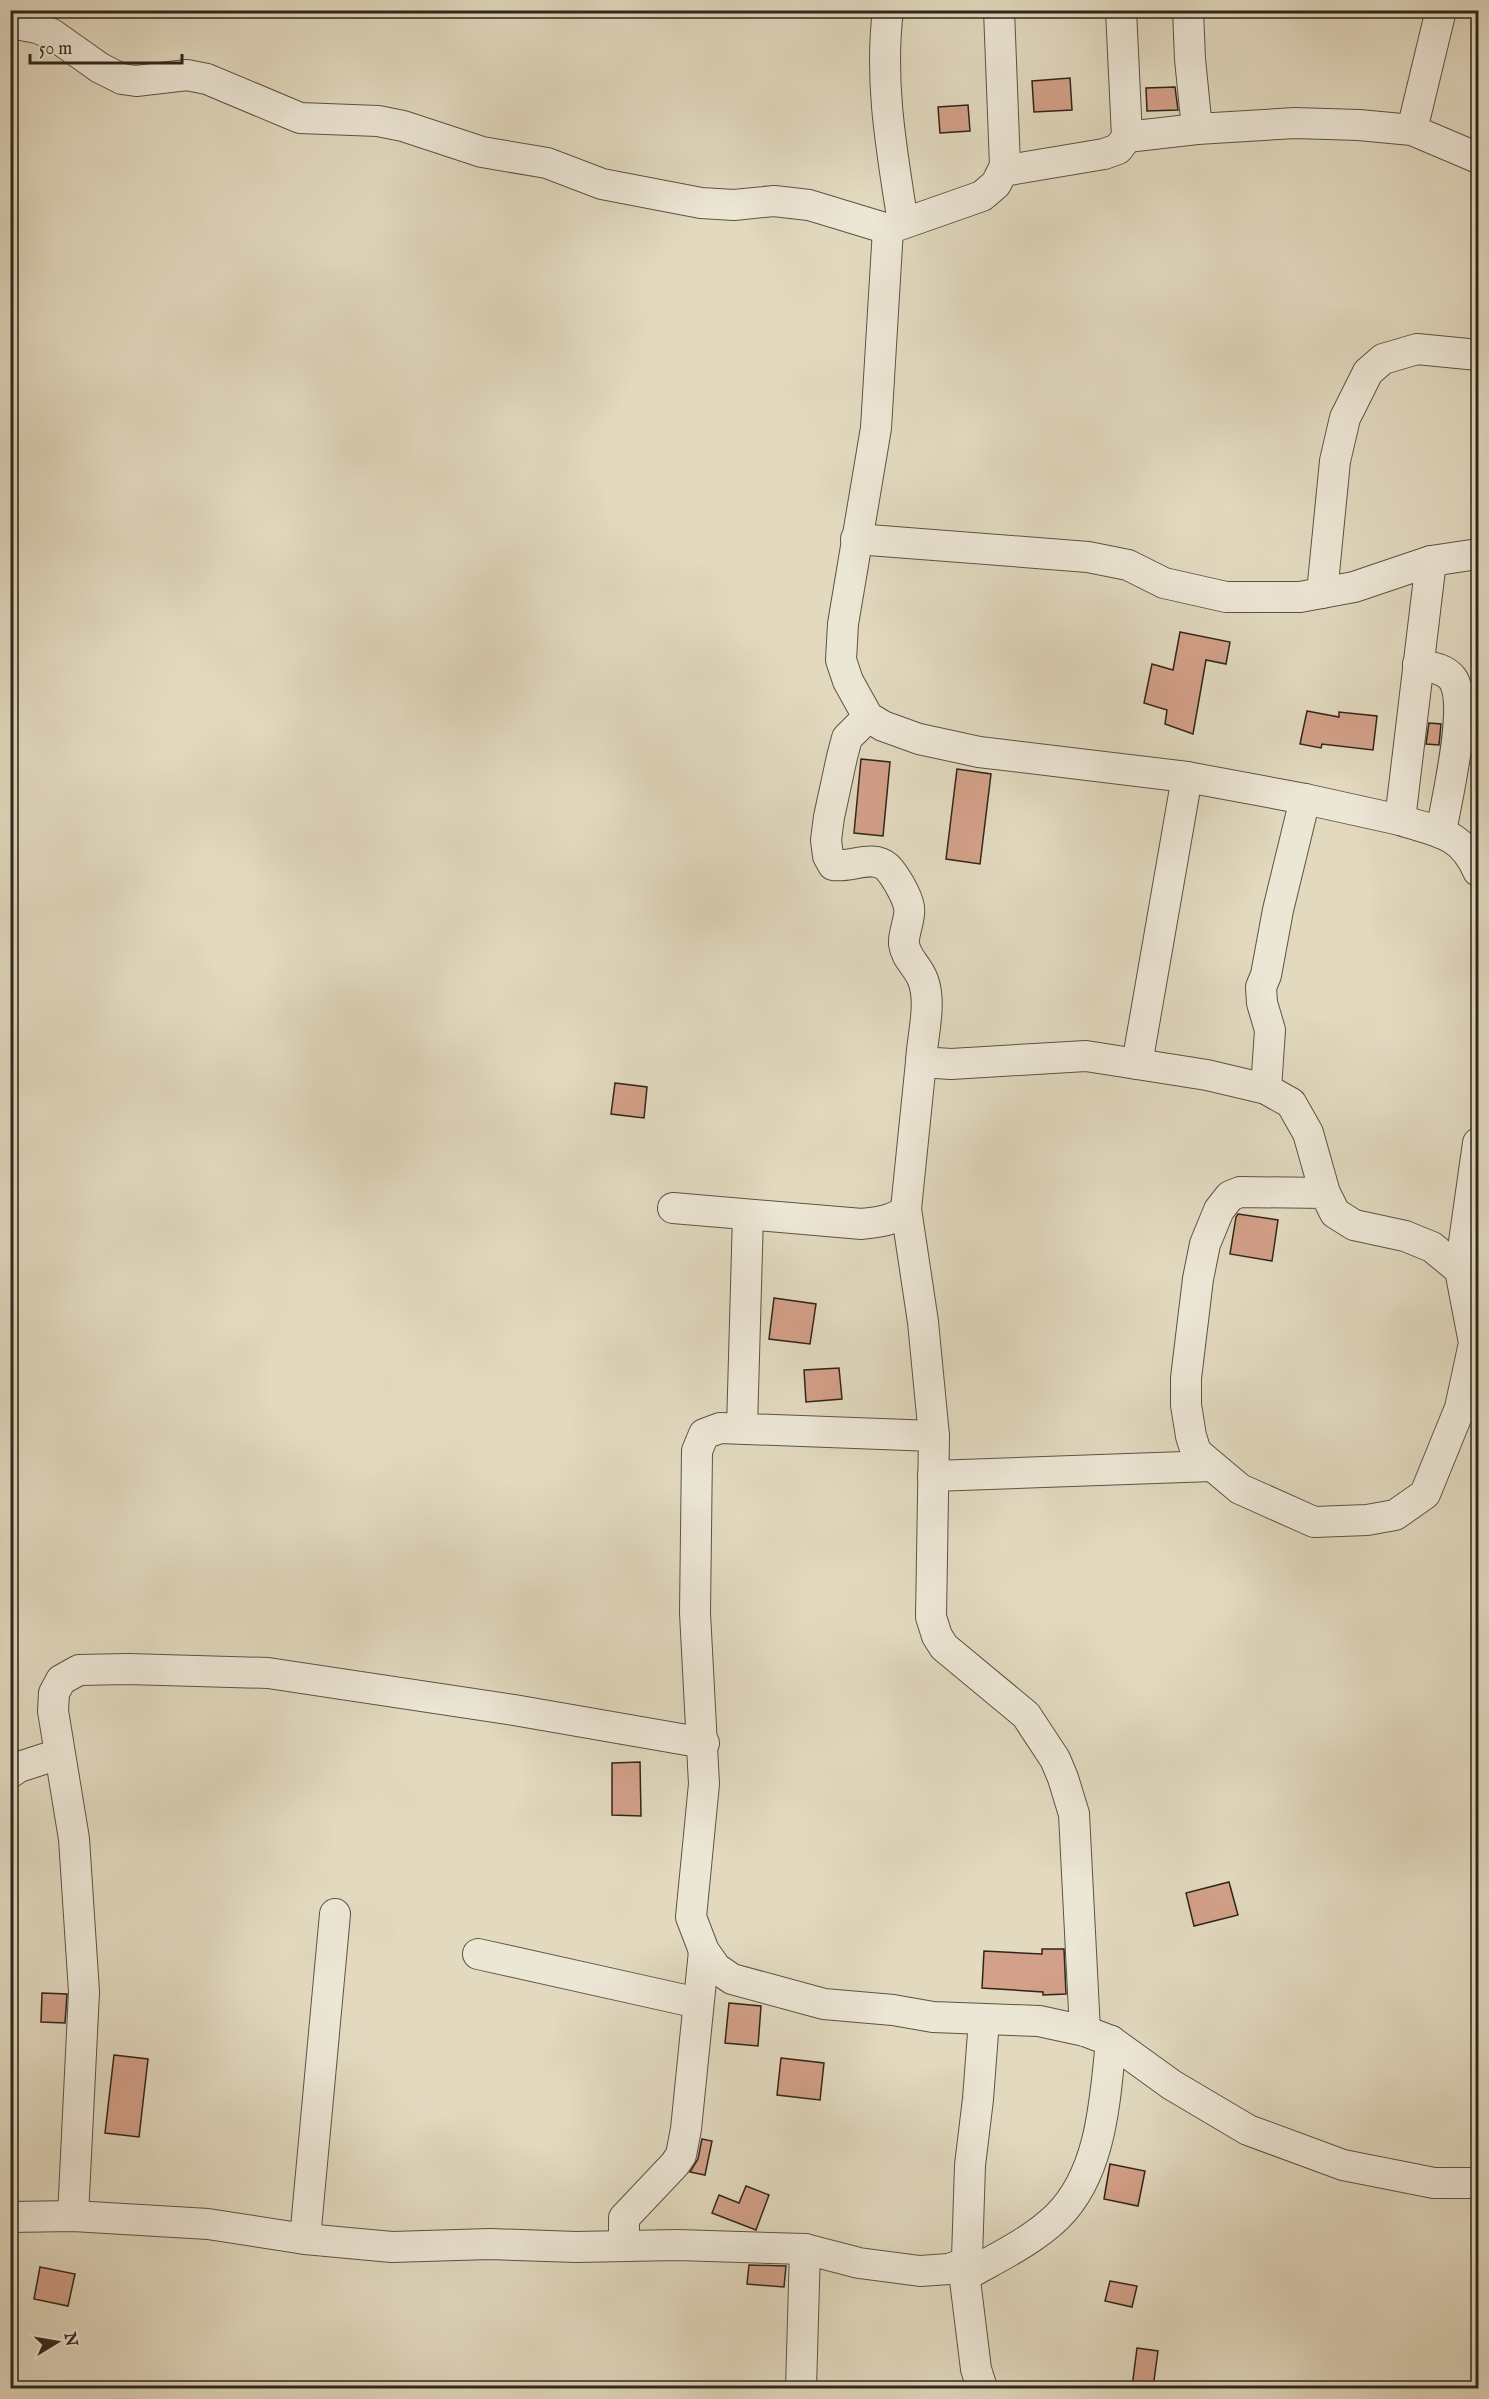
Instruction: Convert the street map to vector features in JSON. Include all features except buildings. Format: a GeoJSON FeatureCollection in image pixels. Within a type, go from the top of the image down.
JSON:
{"type":"FeatureCollection","features":[{"type":"Feature","properties":{"kind":"street"},"geometry":{"type":"LineString","coordinates":[[888,10],[885,37],[885,87],[896,226],[876,428],[843,624],[841,660],[848,681],[868,717],[883,726],[919,739],[979,752],[1187,777],[1400,820],[1451,836],[1471,855],[1479,872]]}},
{"type":"Feature","properties":{"kind":"street"},"geometry":{"type":"LineString","coordinates":[[10,23],[37,28],[52,34],[100,68],[122,79],[136,81],[187,75],[207,79],[300,118],[378,121],[403,126],[482,152],[547,163],[602,184],[701,203],[734,205],[774,201],[810,205],[896,226],[981,196],[996,184],[1003,171],[1005,166],[999,10]]}},
{"type":"Feature","properties":{"kind":"street"},"geometry":{"type":"LineString","coordinates":[[1003,171],[1104,154],[1118,149],[1127,137],[1121,10]]}},
{"type":"Feature","properties":{"kind":"street"},"geometry":{"type":"LineString","coordinates":[[1188,10],[1197,129]]}},
{"type":"Feature","properties":{"kind":"street"},"geometry":{"type":"LineString","coordinates":[[1412,130],[1441,10]]}},
{"type":"Feature","properties":{"kind":"street"},"geometry":{"type":"LineString","coordinates":[[1127,137],[1197,129],[1295,123],[1359,125],[1412,130],[1479,158]]}},
{"type":"Feature","properties":{"kind":"street"},"geometry":{"type":"LineString","coordinates":[[1322,593],[1335,461],[1345,418],[1368,372],[1383,359],[1417,350],[1479,355]]}},
{"type":"Feature","properties":{"kind":"street"},"geometry":{"type":"LineString","coordinates":[[856,539],[1088,557],[1128,565],[1164,583],[1227,597],[1300,597],[1354,587],[1431,561],[1479,554]]}},
{"type":"Feature","properties":{"kind":"street"},"geometry":{"type":"LineString","coordinates":[[1400,820],[1431,561]]}},
{"type":"Feature","properties":{"kind":"street"},"geometry":{"type":"LineString","coordinates":[[1418,664],[1440,669],[1451,677],[1458,690],[1460,720],[1441,833]]}},
{"type":"Feature","properties":{"kind":"street"},"geometry":{"type":"LineString","coordinates":[[10,2217],[73,2216],[208,2224],[305,2239],[392,2247],[490,2244],[805,2249],[859,2263],[920,2271],[964,2270],[1028,2240],[1058,2216],[1081,2184],[1101,2129],[1098,2036],[1074,1814],[1055,1759],[1026,1715],[944,1647],[937,1636],[931,1617],[934,1436],[923,1322],[906,1209],[926,992],[923,979],[907,957],[904,942],[909,908],[887,867],[878,862],[866,861],[842,866],[833,865],[828,855],[826,840],[847,738],[868,717]]}},
{"type":"Feature","properties":{"kind":"street"},"geometry":{"type":"LineString","coordinates":[[1137,1064],[1187,777]]}},
{"type":"Feature","properties":{"kind":"street"},"geometry":{"type":"LineString","coordinates":[[1266,1089],[1270,1030],[1262,1003],[1261,987],[1266,975],[1278,910],[1305,799]]}},
{"type":"Feature","properties":{"kind":"street"},"geometry":{"type":"LineString","coordinates":[[921,1062],[951,1064],[1086,1056],[1207,1075],[1266,1089],[1291,1103],[1308,1133],[1325,1193],[1335,1213],[1354,1225],[1405,1236],[1432,1247],[1460,1270]]}},
{"type":"Feature","properties":{"kind":"street"},"geometry":{"type":"LineString","coordinates":[[1325,1193],[1240,1192],[1230,1196],[1219,1210],[1205,1244],[1200,1267],[1186,1378],[1186,1405],[1196,1452],[1240,1489],[1314,1521],[1367,1520],[1395,1515],[1425,1494],[1460,1408],[1474,1343],[1460,1270],[1479,1143]]}},
{"type":"Feature","properties":{"kind":"street"},"geometry":{"type":"LineString","coordinates":[[674,1208],[862,1224],[884,1221],[900,1215],[906,1209]]}},
{"type":"Feature","properties":{"kind":"street"},"geometry":{"type":"LineString","coordinates":[[741,1428],[748,1215]]}},
{"type":"Feature","properties":{"kind":"street"},"geometry":{"type":"LineString","coordinates":[[934,1436],[720,1428],[704,1434],[697,1451],[695,1613],[704,1743],[703,1815],[691,1917],[704,1951],[716,1968],[732,1979],[824,2004],[893,2010],[933,2017],[1039,2021],[1098,2036],[1172,2085],[1248,2130],[1343,2165],[1434,2183],[1479,2183]]}},
{"type":"Feature","properties":{"kind":"street"},"geometry":{"type":"LineString","coordinates":[[933,1476],[1212,1466]]}},
{"type":"Feature","properties":{"kind":"street"},"geometry":{"type":"LineString","coordinates":[[73,2216],[84,1992],[74,1839],[53,1711],[54,1693],[61,1680],[79,1670],[128,1668],[268,1673],[514,1710],[704,1743]]}},
{"type":"Feature","properties":{"kind":"street"},"geometry":{"type":"LineString","coordinates":[[10,1773],[19,1767],[59,1754]]}},
{"type":"Feature","properties":{"kind":"street"},"geometry":{"type":"LineString","coordinates":[[305,2239],[335,1914]]}},
{"type":"Feature","properties":{"kind":"street"},"geometry":{"type":"LineString","coordinates":[[624,2246],[624,2218],[681,2155],[686,2129],[704,1951]]}},
{"type":"Feature","properties":{"kind":"street"},"geometry":{"type":"LineString","coordinates":[[478,1954],[698,2003]]}},
{"type":"Feature","properties":{"kind":"street"},"geometry":{"type":"LineString","coordinates":[[982,2388],[976,2369],[964,2270],[967,2258],[970,2165],[984,2020]]}},
{"type":"Feature","properties":{"kind":"street"},"geometry":{"type":"LineString","coordinates":[[801,2388],[805,2249]]}}]}
